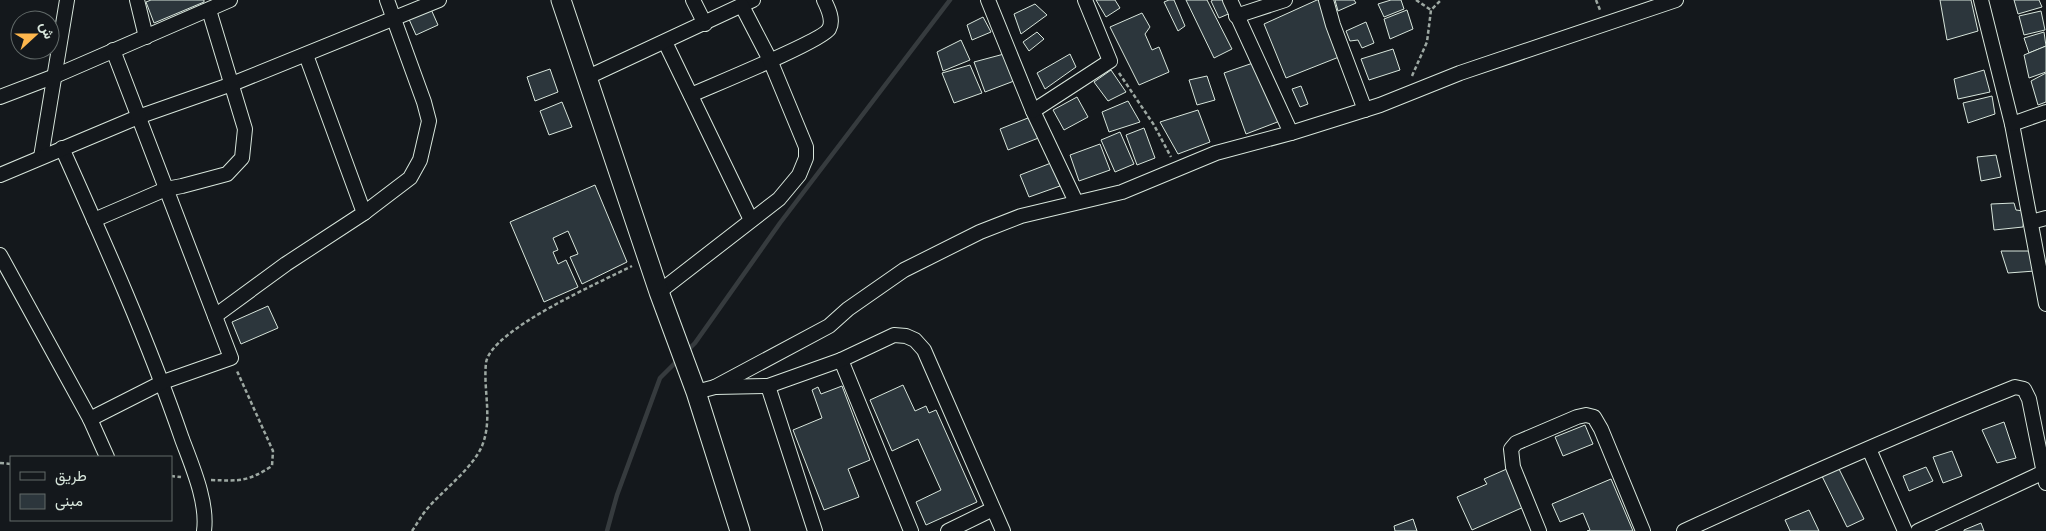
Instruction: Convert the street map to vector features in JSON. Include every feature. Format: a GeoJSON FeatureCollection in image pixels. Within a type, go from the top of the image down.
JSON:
{"type":"FeatureCollection","features":[{"type":"Feature","properties":{"kind":"street"},"geometry":{"type":"LineString","coordinates":[[41,157],[67,0]]}},
{"type":"Feature","properties":{"kind":"street"},"geometry":{"type":"LineString","coordinates":[[137,0],[146,37]]}},
{"type":"Feature","properties":{"kind":"street"},"geometry":{"type":"LineString","coordinates":[[0,97],[55,76],[230,0]]}},
{"type":"Feature","properties":{"kind":"street"},"geometry":{"type":"LineString","coordinates":[[215,316],[294,259],[364,213],[410,178],[420,160],[429,121],[424,102],[387,0]]}},
{"type":"Feature","properties":{"kind":"street"},"geometry":{"type":"LineString","coordinates":[[0,174],[138,117],[232,84],[439,0]]}},
{"type":"Feature","properties":{"kind":"street"},"geometry":{"type":"LineString","coordinates":[[561,0],[658,292],[696,392],[740,531]]}},
{"type":"Feature","properties":{"kind":"street"},"geometry":{"type":"LineString","coordinates":[[693,0],[704,24]]}},
{"type":"Feature","properties":{"kind":"street"},"geometry":{"type":"LineString","coordinates":[[691,94],[770,60],[829,30],[831,21],[824,0]]}},
{"type":"Feature","properties":{"kind":"street"},"geometry":{"type":"LineString","coordinates":[[988,0],[1033,111],[1076,202]]}},
{"type":"Feature","properties":{"kind":"street"},"geometry":{"type":"LineString","coordinates":[[1033,111],[1110,62],[1085,0]]}},
{"type":"Feature","properties":{"kind":"street"},"geometry":{"type":"LineString","coordinates":[[1230,0],[1291,133]]}},
{"type":"Feature","properties":{"kind":"street"},"geometry":{"type":"LineString","coordinates":[[1236,16],[1285,0]]}},
{"type":"Feature","properties":{"kind":"street"},"geometry":{"type":"LineString","coordinates":[[1326,0],[1365,110]]}},
{"type":"Feature","properties":{"kind":"street"},"geometry":{"type":"LineString","coordinates":[[1980,0],[2012,124],[2046,304]]}},
{"type":"Feature","properties":{"kind":"street"},"geometry":{"type":"LineString","coordinates":[[696,392],[715,387],[829,326],[848,309],[904,270],[980,232],[1021,216],[1122,192],[1176,168],[1235,147],[1291,133],[1365,110],[1403,97],[1460,73],[1671,1]]}},
{"type":"Feature","properties":{"kind":"street"},"geometry":{"type":"LineString","coordinates":[[588,77],[748,3],[806,147],[806,158],[799,175],[779,199],[658,292]]}},
{"type":"Feature","properties":{"kind":"street"},"geometry":{"type":"LineString","coordinates":[[94,220],[166,188],[182,186],[227,174],[242,158],[245,129],[209,10]]}},
{"type":"Feature","properties":{"kind":"street"},"geometry":{"type":"LineString","coordinates":[[665,42],[751,220]]}},
{"type":"Feature","properties":{"kind":"street"},"geometry":{"type":"LineString","coordinates":[[90,419],[163,382],[231,358],[113,50]]}},
{"type":"Feature","properties":{"kind":"street"},"geometry":{"type":"LineString","coordinates":[[306,55],[364,213]]}},
{"type":"Feature","properties":{"kind":"street"},"geometry":{"type":"LineString","coordinates":[[2012,124],[2046,112]]}},
{"type":"Feature","properties":{"kind":"street"},"geometry":{"type":"LineString","coordinates":[[62,148],[163,382],[196,479],[205,522],[204,531]]}},
{"type":"Feature","properties":{"kind":"street"},"geometry":{"type":"LineString","coordinates":[[2031,222],[2046,218]]}},
{"type":"Feature","properties":{"kind":"street"},"geometry":{"type":"LineString","coordinates":[[0,255],[90,419],[107,456]]}},
{"type":"Feature","properties":{"kind":"street"},"geometry":{"type":"LineString","coordinates":[[715,387],[768,386],[841,360],[894,335],[906,336],[915,340],[924,350],[1003,531]]}},
{"type":"Feature","properties":{"kind":"street"},"geometry":{"type":"LineString","coordinates":[[841,360],[911,531]]}},
{"type":"Feature","properties":{"kind":"street"},"geometry":{"type":"LineString","coordinates":[[768,386],[816,531]]}},
{"type":"Feature","properties":{"kind":"street"},"geometry":{"type":"LineString","coordinates":[[1684,531],[1835,461],[1869,449],[2015,387],[2024,389],[2029,399],[2045,475],[1918,531]]}},
{"type":"Feature","properties":{"kind":"street"},"geometry":{"type":"LineString","coordinates":[[1539,531],[1513,467],[1511,449],[1516,443],[1586,415],[1594,417],[1600,429],[1643,531]]}},
{"type":"Feature","properties":{"kind":"street"},"geometry":{"type":"LineString","coordinates":[[1869,449],[1905,531]]}},
{"type":"Feature","properties":{"kind":"street"},"geometry":{"type":"LineString","coordinates":[[948,531],[993,509]]}},
{"type":"Feature","properties":{"kind":"path"},"geometry":{"type":"LineString","coordinates":[[1416,0],[1431,10]]}},
{"type":"Feature","properties":{"kind":"path"},"geometry":{"type":"LineString","coordinates":[[1403,97],[1427,42],[1431,10],[1441,0]]}},
{"type":"Feature","properties":{"kind":"path"},"geometry":{"type":"LineString","coordinates":[[1110,62],[1154,125],[1168,148],[1176,168]]}},
{"type":"Feature","properties":{"kind":"path"},"geometry":{"type":"LineString","coordinates":[[412,531],[426,510],[472,462],[482,446],[488,416],[486,360],[495,345],[520,325],[542,312],[647,258]]}},
{"type":"Feature","properties":{"kind":"path"},"geometry":{"type":"LineString","coordinates":[[172,476],[240,482],[256,476],[272,466],[273,451],[231,358]]}},
{"type":"Feature","properties":{"kind":"building"},"geometry":{"type":"Polygon","coordinates":[[[151,0],[204,0],[204,2],[154,23],[146,2],[151,0]]]}},
{"type":"Feature","properties":{"kind":"building"},"geometry":{"type":"Polygon","coordinates":[[[1096,0],[1115,0],[1120,8],[1106,17],[1096,0]]]}},
{"type":"Feature","properties":{"kind":"building"},"geometry":{"type":"Polygon","coordinates":[[[1174,0],[1185,26],[1178,31],[1164,2],[1174,0]]]}},
{"type":"Feature","properties":{"kind":"building"},"geometry":{"type":"Polygon","coordinates":[[[1186,0],[1207,0],[1232,49],[1214,58],[1186,0]]]}},
{"type":"Feature","properties":{"kind":"building"},"geometry":{"type":"Polygon","coordinates":[[[1236,0],[1240,9],[1219,18],[1211,1],[1236,0]]]}},
{"type":"Feature","properties":{"kind":"building"},"geometry":{"type":"Polygon","coordinates":[[[1317,0],[1321,0],[1344,55],[1286,78],[1264,24],[1317,0]]]}},
{"type":"Feature","properties":{"kind":"building"},"geometry":{"type":"Polygon","coordinates":[[[1335,0],[1354,0],[1356,3],[1338,11],[1335,0]]]}},
{"type":"Feature","properties":{"kind":"building"},"geometry":{"type":"Polygon","coordinates":[[[1391,0],[1401,0],[1404,9],[1384,17],[1378,4],[1391,0]]]}},
{"type":"Feature","properties":{"kind":"building"},"geometry":{"type":"Polygon","coordinates":[[[1940,0],[1971,0],[1978,31],[1947,40],[1940,0]]]}},
{"type":"Feature","properties":{"kind":"building"},"geometry":{"type":"Polygon","coordinates":[[[2014,0],[2039,0],[2042,7],[2018,14],[2014,0]]]}},
{"type":"Feature","properties":{"kind":"building"},"geometry":{"type":"Polygon","coordinates":[[[1035,4],[1047,15],[1021,34],[1014,14],[1035,4]]]}},
{"type":"Feature","properties":{"kind":"building"},"geometry":{"type":"Polygon","coordinates":[[[430,7],[438,25],[416,35],[408,17],[430,7]]]}},
{"type":"Feature","properties":{"kind":"building"},"geometry":{"type":"Polygon","coordinates":[[[1407,10],[1413,29],[1390,39],[1384,19],[1407,10]]]}},
{"type":"Feature","properties":{"kind":"building"},"geometry":{"type":"Polygon","coordinates":[[[2041,11],[2045,30],[2024,35],[2019,16],[2041,11]]]}},
{"type":"Feature","properties":{"kind":"building"},"geometry":{"type":"Polygon","coordinates":[[[1142,13],[1150,27],[1145,34],[1152,50],[1159,47],[1169,72],[1139,85],[1110,27],[1142,13]]]}},
{"type":"Feature","properties":{"kind":"building"},"geometry":{"type":"Polygon","coordinates":[[[983,17],[991,32],[972,40],[967,25],[983,17]]]}},
{"type":"Feature","properties":{"kind":"building"},"geometry":{"type":"Polygon","coordinates":[[[1366,22],[1374,43],[1362,48],[1358,40],[1350,41],[1346,31],[1366,22]]]}},
{"type":"Feature","properties":{"kind":"building"},"geometry":{"type":"Polygon","coordinates":[[[1037,32],[1044,39],[1029,51],[1023,42],[1037,32]]]}},
{"type":"Feature","properties":{"kind":"building"},"geometry":{"type":"Polygon","coordinates":[[[2044,32],[2046,46],[2029,53],[2024,38],[2044,32]]]}},
{"type":"Feature","properties":{"kind":"building"},"geometry":{"type":"Polygon","coordinates":[[[961,40],[970,60],[943,71],[937,52],[961,40]]]}},
{"type":"Feature","properties":{"kind":"building"},"geometry":{"type":"Polygon","coordinates":[[[2046,46],[2046,72],[2029,78],[2024,55],[2046,46]]]}},
{"type":"Feature","properties":{"kind":"building"},"geometry":{"type":"Polygon","coordinates":[[[1393,49],[1400,70],[1369,80],[1361,59],[1393,49]]]}},
{"type":"Feature","properties":{"kind":"building"},"geometry":{"type":"Polygon","coordinates":[[[1004,54],[1014,81],[985,92],[974,62],[1004,54]]]}},
{"type":"Feature","properties":{"kind":"building"},"geometry":{"type":"Polygon","coordinates":[[[1070,54],[1076,67],[1045,89],[1037,73],[1070,54]]]}},
{"type":"Feature","properties":{"kind":"building"},"geometry":{"type":"Polygon","coordinates":[[[1253,63],[1280,121],[1246,134],[1224,73],[1253,63]]]}},
{"type":"Feature","properties":{"kind":"building"},"geometry":{"type":"Polygon","coordinates":[[[970,65],[982,93],[954,103],[942,73],[970,65]]]}},
{"type":"Feature","properties":{"kind":"building"},"geometry":{"type":"Polygon","coordinates":[[[550,69],[558,92],[535,101],[527,77],[550,69]]]}},
{"type":"Feature","properties":{"kind":"building"},"geometry":{"type":"Polygon","coordinates":[[[1111,70],[1126,92],[1108,101],[1094,82],[1111,70]]]}},
{"type":"Feature","properties":{"kind":"building"},"geometry":{"type":"Polygon","coordinates":[[[1984,70],[1990,92],[1958,99],[1954,79],[1984,70]]]}},
{"type":"Feature","properties":{"kind":"building"},"geometry":{"type":"Polygon","coordinates":[[[2046,73],[2046,102],[2038,105],[2031,81],[2046,73]]]}},
{"type":"Feature","properties":{"kind":"building"},"geometry":{"type":"Polygon","coordinates":[[[1207,76],[1215,100],[1197,105],[1189,80],[1207,76]]]}},
{"type":"Feature","properties":{"kind":"building"},"geometry":{"type":"Polygon","coordinates":[[[1301,86],[1308,104],[1300,107],[1292,89],[1301,86]]]}},
{"type":"Feature","properties":{"kind":"building"},"geometry":{"type":"Polygon","coordinates":[[[1992,96],[1995,114],[1968,123],[1963,103],[1992,96]]]}},
{"type":"Feature","properties":{"kind":"building"},"geometry":{"type":"Polygon","coordinates":[[[1077,97],[1088,117],[1064,130],[1053,110],[1077,97]]]}},
{"type":"Feature","properties":{"kind":"building"},"geometry":{"type":"Polygon","coordinates":[[[1128,101],[1140,122],[1109,132],[1102,112],[1128,101]]]}},
{"type":"Feature","properties":{"kind":"building"},"geometry":{"type":"Polygon","coordinates":[[[562,102],[572,127],[549,135],[540,111],[562,102]]]}},
{"type":"Feature","properties":{"kind":"building"},"geometry":{"type":"Polygon","coordinates":[[[1198,110],[1210,142],[1178,154],[1160,122],[1198,110]]]}},
{"type":"Feature","properties":{"kind":"building"},"geometry":{"type":"Polygon","coordinates":[[[1033,116],[1041,137],[1008,150],[1000,129],[1033,116]]]}},
{"type":"Feature","properties":{"kind":"building"},"geometry":{"type":"Polygon","coordinates":[[[1144,128],[1155,158],[1137,165],[1126,135],[1144,128]]]}},
{"type":"Feature","properties":{"kind":"building"},"geometry":{"type":"Polygon","coordinates":[[[1120,132],[1134,164],[1115,172],[1101,140],[1120,132]]]}},
{"type":"Feature","properties":{"kind":"building"},"geometry":{"type":"Polygon","coordinates":[[[1100,144],[1110,170],[1079,181],[1070,155],[1100,144]]]}},
{"type":"Feature","properties":{"kind":"building"},"geometry":{"type":"Polygon","coordinates":[[[1996,155],[2001,177],[1981,181],[1977,157],[1996,155]]]}},
{"type":"Feature","properties":{"kind":"building"},"geometry":{"type":"Polygon","coordinates":[[[1051,163],[1060,186],[1029,197],[1020,175],[1051,163]]]}},
{"type":"Feature","properties":{"kind":"building"},"geometry":{"type":"Polygon","coordinates":[[[595,185],[627,262],[582,284],[570,257],[578,254],[568,231],[553,238],[558,250],[553,252],[558,264],[566,260],[578,287],[544,302],[510,222],[595,185]]]}},
{"type":"Feature","properties":{"kind":"building"},"geometry":{"type":"Polygon","coordinates":[[[2014,203],[2016,210],[2024,211],[2023,227],[1994,230],[1991,204],[2014,203]]]}},
{"type":"Feature","properties":{"kind":"building"},"geometry":{"type":"Polygon","coordinates":[[[2001,251],[2031,251],[2035,271],[2008,273],[2001,251]]]}},
{"type":"Feature","properties":{"kind":"building"},"geometry":{"type":"Polygon","coordinates":[[[268,306],[278,328],[241,344],[232,322],[268,306]]]}},
{"type":"Feature","properties":{"kind":"building"},"geometry":{"type":"Polygon","coordinates":[[[903,385],[915,411],[926,406],[929,413],[936,410],[977,502],[926,525],[916,502],[941,490],[918,439],[892,451],[870,400],[903,385]]]}},
{"type":"Feature","properties":{"kind":"building"},"geometry":{"type":"Polygon","coordinates":[[[842,386],[870,460],[848,469],[859,497],[824,510],[793,430],[822,418],[812,390],[818,387],[821,394],[842,386]]]}},
{"type":"Feature","properties":{"kind":"building"},"geometry":{"type":"Polygon","coordinates":[[[2004,422],[2016,458],[1997,463],[1982,430],[2004,422]]]}},
{"type":"Feature","properties":{"kind":"building"},"geometry":{"type":"Polygon","coordinates":[[[1585,425],[1593,444],[1563,456],[1555,437],[1585,425]]]}},
{"type":"Feature","properties":{"kind":"building"},"geometry":{"type":"Polygon","coordinates":[[[1952,451],[1962,476],[1943,483],[1933,457],[1952,451]]]}},
{"type":"Feature","properties":{"kind":"building"},"geometry":{"type":"Polygon","coordinates":[[[1835,461],[1864,519],[1847,527],[1819,470],[1835,461]]]}},
{"type":"Feature","properties":{"kind":"building"},"geometry":{"type":"Polygon","coordinates":[[[1926,467],[1933,481],[1909,491],[1903,476],[1926,467]]]}},
{"type":"Feature","properties":{"kind":"building"},"geometry":{"type":"Polygon","coordinates":[[[1509,468],[1526,506],[1472,530],[1457,497],[1487,484],[1484,479],[1509,468]]]}},
{"type":"Feature","properties":{"kind":"building"},"geometry":{"type":"Polygon","coordinates":[[[1611,479],[1633,531],[1587,531],[1590,530],[1583,513],[1560,522],[1552,504],[1611,479]]]}},
{"type":"Feature","properties":{"kind":"building"},"geometry":{"type":"Polygon","coordinates":[[[1809,510],[1819,531],[1790,531],[1785,520],[1809,510]]]}},
{"type":"Feature","properties":{"kind":"building"},"geometry":{"type":"Polygon","coordinates":[[[1413,519],[1417,531],[1395,531],[1394,526],[1413,519]]]}},
{"type":"Feature","properties":{"kind":"building"},"geometry":{"type":"Polygon","coordinates":[[[1981,523],[1984,531],[1964,531],[1964,530],[1981,523]]]}},
{"type":"Feature","properties":{"kind":"waterway"},"geometry":{"type":"LineString","coordinates":[[687,351],[695,343],[780,223],[950,0]]}},
{"type":"Feature","properties":{"kind":"waterway"},"geometry":{"type":"LineString","coordinates":[[607,531],[617,495],[660,378],[678,360]]}}]}
